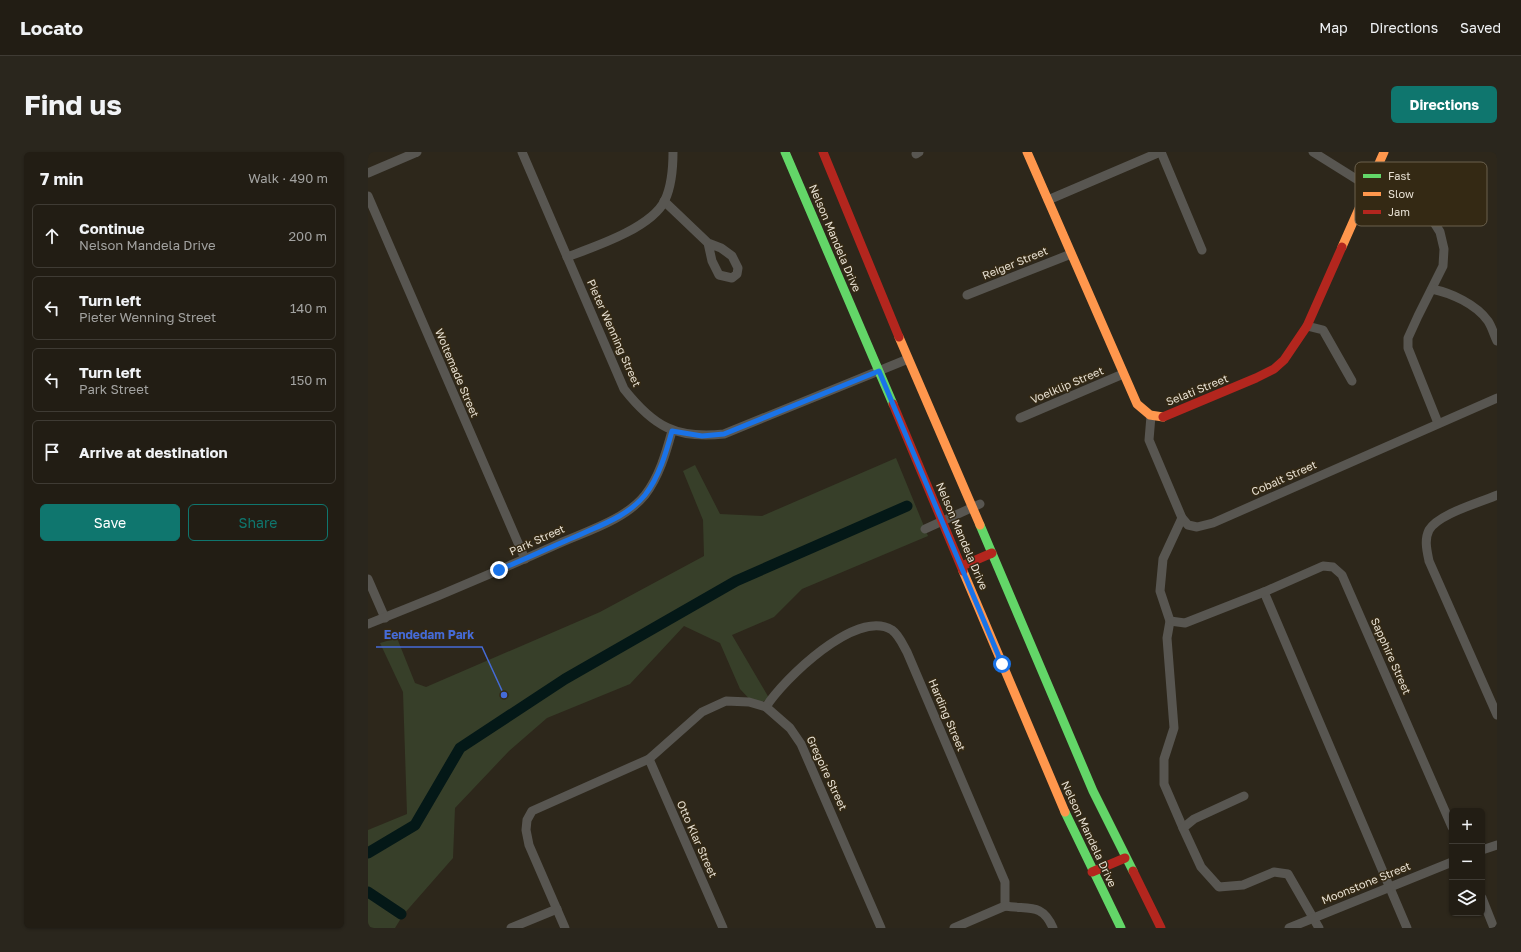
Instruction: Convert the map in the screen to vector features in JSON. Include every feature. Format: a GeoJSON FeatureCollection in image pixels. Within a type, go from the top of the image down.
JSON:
{"type":"FeatureCollection","features":[{"type":"Feature","properties":{"kind":"street"},"geometry":{"type":"LineString","coordinates":[[368,173],[416,152]]}},
{"type":"Feature","properties":{"kind":"street","name":"Pieter Wenning Street"},"geometry":{"type":"LineString","coordinates":[[522,152],[624,389],[635,404],[672,431],[702,436],[724,434],[908,359]]}},
{"type":"Feature","properties":{"kind":"street"},"geometry":{"type":"LineString","coordinates":[[567,257],[631,230],[652,216],[664,201],[672,173],[673,152]]}},
{"type":"Feature","properties":{"kind":"street","name":"Nelson Mandela Drive"},"geometry":{"type":"LineString","coordinates":[[785,152],[962,566],[1043,762],[1092,872],[1121,928]]}},
{"type":"Feature","properties":{"kind":"street","name":"Nelson Mandela Drive"},"geometry":{"type":"LineString","coordinates":[[824,152],[908,359],[977,506],[992,553],[1062,721],[1125,858],[1161,928]]}},
{"type":"Feature","properties":{"kind":"street"},"geometry":{"type":"LineString","coordinates":[[1027,152],[1123,374],[1137,404],[1150,416],[1149,440],[1182,518],[1163,559],[1160,591],[1170,621],[1167,638],[1174,728],[1164,759],[1164,784],[1201,867],[1219,887],[1243,885],[1274,872],[1288,874],[1319,928]]}},
{"type":"Feature","properties":{"kind":"street"},"geometry":{"type":"LineString","coordinates":[[1048,200],[1161,152],[1202,250]]}},
{"type":"Feature","properties":{"kind":"street"},"geometry":{"type":"LineString","coordinates":[[1313,152],[1355,178]]}},
{"type":"Feature","properties":{"kind":"street","name":"Selati Street"},"geometry":{"type":"LineString","coordinates":[[1380,162],[1384,152]]}},
{"type":"Feature","properties":{"kind":"street","name":"Woltemade Street"},"geometry":{"type":"LineString","coordinates":[[368,196],[525,559]]}},
{"type":"Feature","properties":{"kind":"street"},"geometry":{"type":"LineString","coordinates":[[664,201],[708,243]]}},
{"type":"Feature","properties":{"kind":"street","name":"Selati Street"},"geometry":{"type":"LineString","coordinates":[[1150,416],[1161,418],[1194,405],[1274,368],[1284,360],[1307,326],[1355,218]]}},
{"type":"Feature","properties":{"kind":"street"},"geometry":{"type":"LineString","coordinates":[[1436,226],[1440,232],[1444,249],[1443,266],[1408,338],[1408,348],[1438,423]]}},
{"type":"Feature","properties":{"kind":"street","name":"Reiger Street"},"geometry":{"type":"LineString","coordinates":[[967,295],[1071,254]]}},
{"type":"Feature","properties":{"kind":"street"},"geometry":{"type":"LineString","coordinates":[[1432,289],[1444,292],[1473,306],[1488,321],[1497,341]]}},
{"type":"Feature","properties":{"kind":"street"},"geometry":{"type":"LineString","coordinates":[[1307,326],[1323,330],[1352,381]]}},
{"type":"Feature","properties":{"kind":"street","name":"Voelklip Street"},"geometry":{"type":"LineString","coordinates":[[1020,418],[1123,374]]}},
{"type":"Feature","properties":{"kind":"street","name":"Cobalt Street"},"geometry":{"type":"LineString","coordinates":[[1182,518],[1188,526],[1197,527],[1213,523],[1497,398]]}},
{"type":"Feature","properties":{"kind":"street","name":"Park Street"},"geometry":{"type":"LineString","coordinates":[[368,624],[525,559],[596,527],[630,509],[645,495],[656,477],[665,455],[672,431]]}},
{"type":"Feature","properties":{"kind":"street"},"geometry":{"type":"LineString","coordinates":[[1497,495],[1438,519],[1429,531],[1426,544],[1429,561],[1497,715]]}},
{"type":"Feature","properties":{"kind":"street"},"geometry":{"type":"LineString","coordinates":[[925,530],[977,506]]}},
{"type":"Feature","properties":{"kind":"street"},"geometry":{"type":"LineString","coordinates":[[962,566],[992,553]]}},
{"type":"Feature","properties":{"kind":"street","name":"Sapphire Street"},"geometry":{"type":"LineString","coordinates":[[1170,621],[1185,623],[1264,592],[1323,566],[1333,567],[1342,575],[1449,820]]}},
{"type":"Feature","properties":{"kind":"street"},"geometry":{"type":"LineString","coordinates":[[368,579],[384,618]]}},
{"type":"Feature","properties":{"kind":"street"},"geometry":{"type":"LineString","coordinates":[[1264,592],[1339,766],[1388,887],[1407,928]]}},
{"type":"Feature","properties":{"kind":"street","name":"Harding Street"},"geometry":{"type":"LineString","coordinates":[[766,707],[786,681],[814,655],[839,638],[866,628],[881,627],[892,630],[908,652],[1005,882],[1005,906]]}},
{"type":"Feature","properties":{"kind":"street","name":"Gregoire Street"},"geometry":{"type":"LineString","coordinates":[[557,909],[529,845],[526,830],[527,820],[532,811],[649,759],[702,712],[717,704],[726,701],[738,700],[766,707],[790,728],[801,744],[881,928]]}},
{"type":"Feature","properties":{"kind":"street","name":"Otto Klar Street"},"geometry":{"type":"LineString","coordinates":[[649,759],[723,928]]}},
{"type":"Feature","properties":{"kind":"street"},"geometry":{"type":"LineString","coordinates":[[1183,828],[1194,819],[1244,796]]}},
{"type":"Feature","properties":{"kind":"street"},"geometry":{"type":"LineString","coordinates":[[1485,849],[1497,845]]}},
{"type":"Feature","properties":{"kind":"street"},"geometry":{"type":"LineString","coordinates":[[1092,872],[1125,858]]}},
{"type":"Feature","properties":{"kind":"street","name":"Moonstone Street"},"geometry":{"type":"LineString","coordinates":[[1289,928],[1449,863]]}},
{"type":"Feature","properties":{"kind":"street"},"geometry":{"type":"LineString","coordinates":[[954,928],[1005,906],[1036,908],[1045,913],[1053,928]]}},
{"type":"Feature","properties":{"kind":"street"},"geometry":{"type":"LineString","coordinates":[[1485,906],[1494,928]]}},
{"type":"Feature","properties":{"kind":"street"},"geometry":{"type":"LineString","coordinates":[[511,928],[557,909],[565,928]]}},
{"type":"Feature","properties":{"kind":"green space"},"geometry":{"type":"Polygon","coordinates":[[[896,458],[928,536],[802,589],[774,617],[732,635],[769,698],[756,706],[740,689],[720,643],[684,626],[630,684],[547,718],[509,751],[455,808],[453,858],[403,915],[395,928],[368,928],[368,830],[407,814],[403,692],[380,643],[397,638],[415,683],[426,687],[600,612],[704,556],[703,520],[683,471],[695,465],[720,514],[762,516],[896,458]]]}},
{"type":"Feature","properties":{"kind":"waterway"},"geometry":{"type":"LineString","coordinates":[[368,853],[415,825],[460,748],[565,679],[736,581],[907,506]]}},
{"type":"Feature","properties":{"kind":"waterway"},"geometry":{"type":"LineString","coordinates":[[368,892],[401,914]]}},
{"type":"Feature","properties":{"kind":"traffic: fast"},"geometry":{"type":"LineString","coordinates":[[785,152],[893,404]]}},
{"type":"Feature","properties":{"kind":"traffic: fast"},"geometry":{"type":"LineString","coordinates":[[980,525],[1093,791],[1133,871]]}},
{"type":"Feature","properties":{"kind":"traffic: fast"},"geometry":{"type":"LineString","coordinates":[[1065,812],[1121,928]]}},
{"type":"Feature","properties":{"kind":"traffic: slow"},"geometry":{"type":"LineString","coordinates":[[1027,152],[1137,404],[1150,415],[1163,417]]}},
{"type":"Feature","properties":{"kind":"traffic: slow"},"geometry":{"type":"LineString","coordinates":[[1380,162],[1384,152]]}},
{"type":"Feature","properties":{"kind":"traffic: slow"},"geometry":{"type":"LineString","coordinates":[[1342,247],[1355,218]]}},
{"type":"Feature","properties":{"kind":"traffic: slow"},"geometry":{"type":"LineString","coordinates":[[899,337],[980,525]]}},
{"type":"Feature","properties":{"kind":"traffic: slow"},"geometry":{"type":"LineString","coordinates":[[963,571],[1065,812]]}},
{"type":"Feature","properties":{"kind":"traffic: jam"},"geometry":{"type":"LineString","coordinates":[[823,152],[899,337]]}},
{"type":"Feature","properties":{"kind":"traffic: jam"},"geometry":{"type":"LineString","coordinates":[[1163,417],[1256,378],[1274,369],[1284,360],[1307,326],[1342,247]]}},
{"type":"Feature","properties":{"kind":"traffic: jam"},"geometry":{"type":"LineString","coordinates":[[893,404],[963,571]]}},
{"type":"Feature","properties":{"kind":"traffic: jam"},"geometry":{"type":"LineString","coordinates":[[962,566],[992,553]]}},
{"type":"Feature","properties":{"kind":"traffic: jam"},"geometry":{"type":"LineString","coordinates":[[1092,872],[1125,858]]}},
{"type":"Feature","properties":{"kind":"traffic: jam"},"geometry":{"type":"LineString","coordinates":[[1133,871],[1161,928]]}},
{"type":"Feature","properties":{"kind":"place","name":"Eendedam Park"},"geometry":{"type":"Point","coordinates":[504,695]}},
{"type":"Feature","properties":{"kind":"route"},"geometry":{"type":"LineString","coordinates":[[499,570],[596,527],[630,509],[645,495],[656,477],[665,455],[672,431],[702,436],[724,434],[879,371],[1002,664]]}}]}
